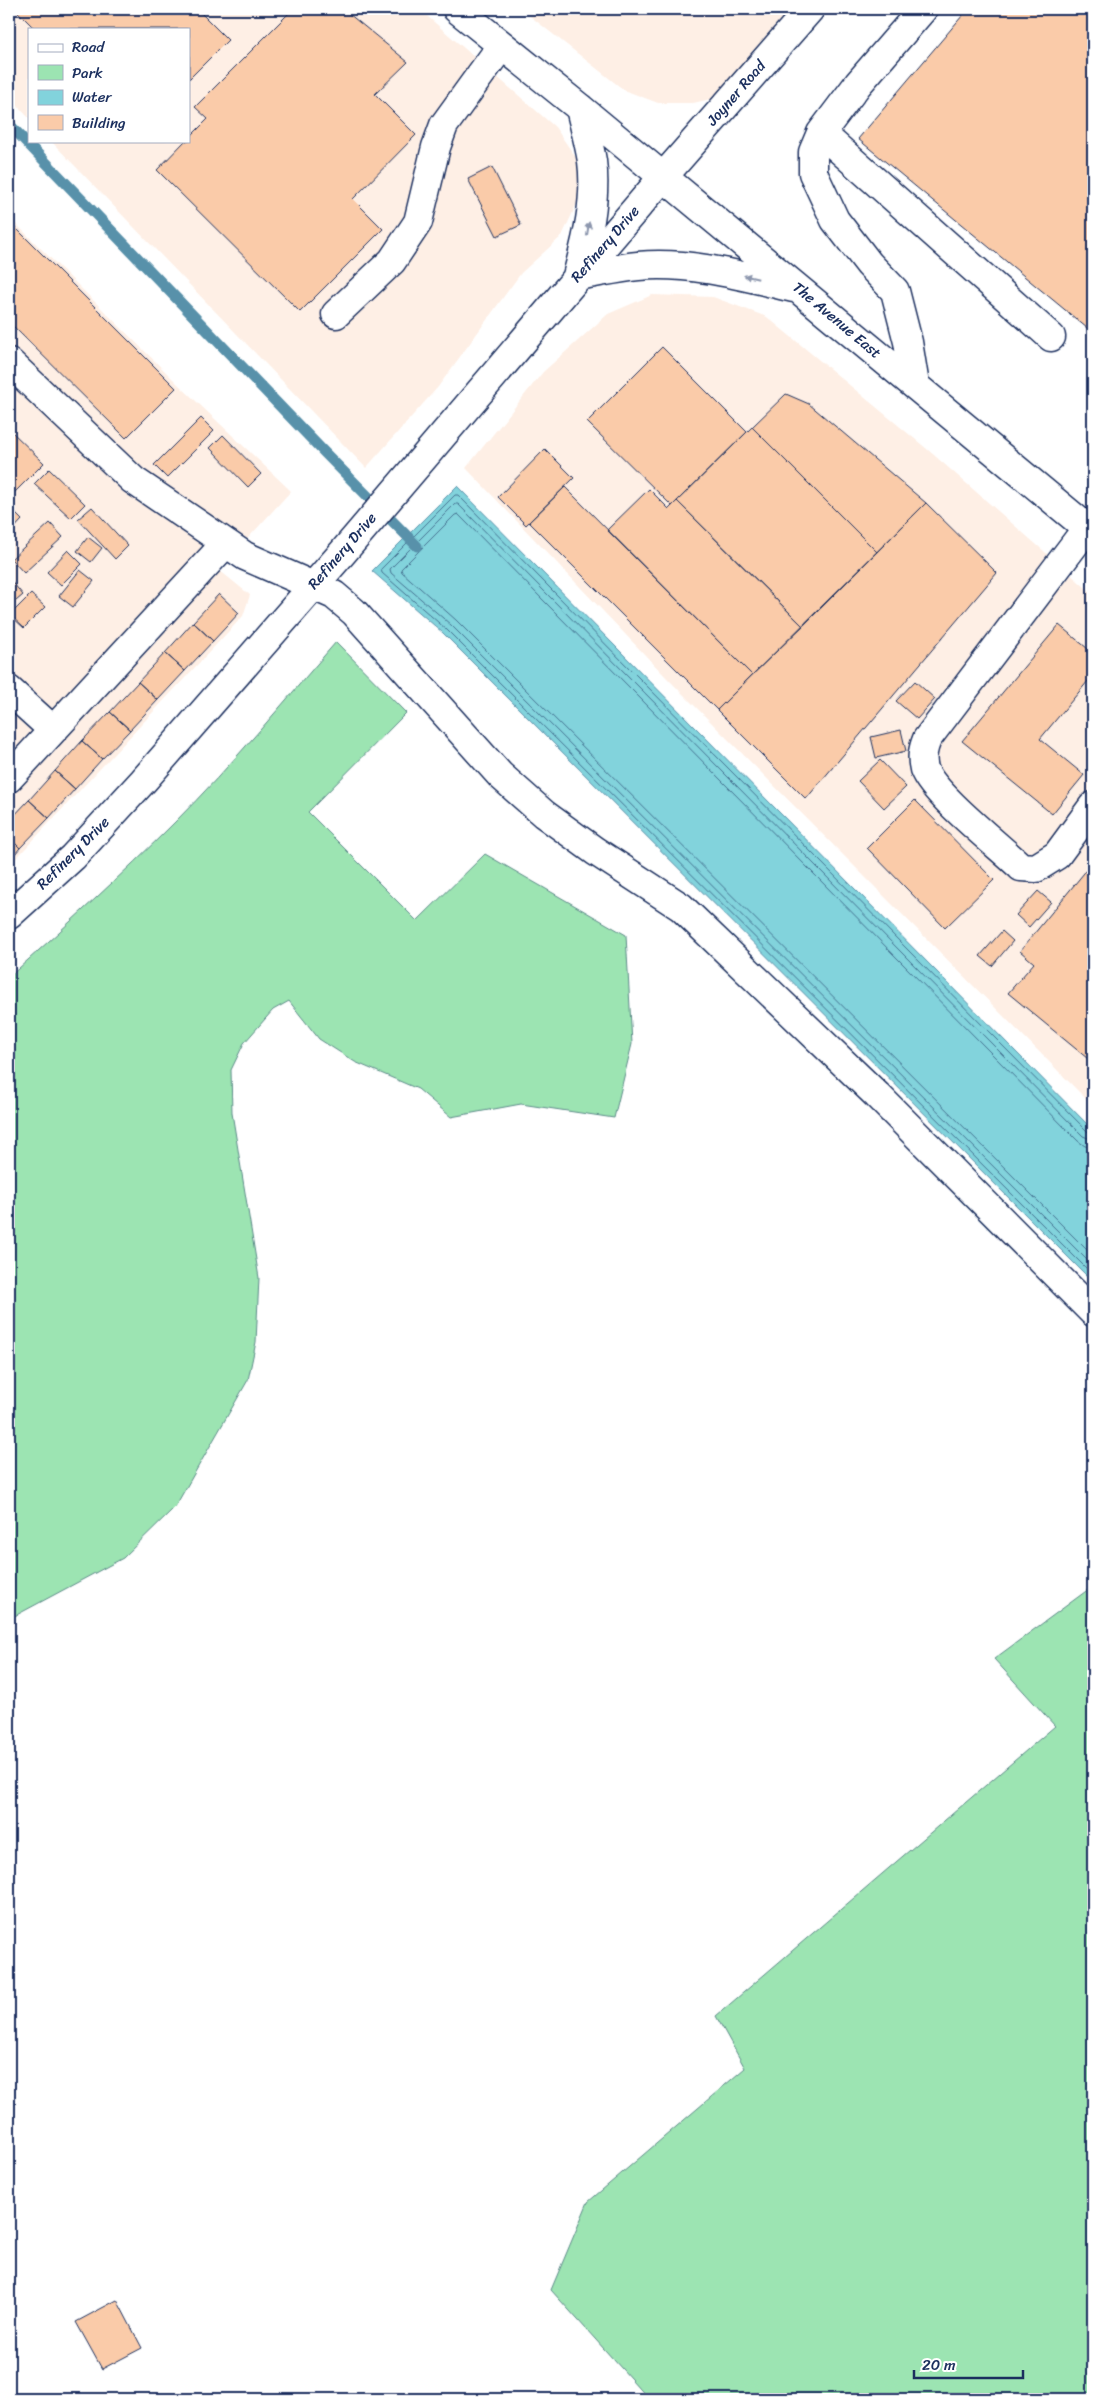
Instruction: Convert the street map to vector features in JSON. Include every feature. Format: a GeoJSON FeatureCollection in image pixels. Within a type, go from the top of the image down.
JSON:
{"type":"FeatureCollection","features":[{"type":"Feature","properties":{"kind":"street","name":"The Avenue East"},"geometry":{"type":"LineString","coordinates":[[457,9],[580,108],[1090,530]]}},
{"type":"Feature","properties":{"kind":"street"},"geometry":{"type":"LineString","coordinates":[[915,385],[908,342],[895,291],[869,264],[835,220],[813,173],[813,152],[821,132],[858,84],[923,9]]}},
{"type":"Feature","properties":{"kind":"street","name":"Joyner Road"},"geometry":{"type":"LineString","coordinates":[[663,177],[799,13]]}},
{"type":"Feature","properties":{"kind":"street"},"geometry":{"type":"LineString","coordinates":[[336,314],[392,261],[418,222],[436,147],[444,126],[502,45]]}},
{"type":"Feature","properties":{"kind":"street"},"geometry":{"type":"LineString","coordinates":[[580,108],[592,162],[593,200],[586,241],[577,276],[638,266],[682,266],[730,272],[799,289]]}},
{"type":"Feature","properties":{"kind":"street"},"geometry":{"type":"LineString","coordinates":[[821,132],[1052,337]]}},
{"type":"Feature","properties":{"kind":"street","name":"Refinery Drive"},"geometry":{"type":"LineString","coordinates":[[9,915],[73,857],[130,795],[312,585],[344,551],[663,177]]}},
{"type":"Feature","properties":{"kind":"street"},"geometry":{"type":"LineString","coordinates":[[9,362],[133,480],[245,556],[334,595],[354,612],[500,775],[537,808],[596,851],[660,891],[681,907],[877,1095],[1093,1312]]}},
{"type":"Feature","properties":{"kind":"street"},"geometry":{"type":"LineString","coordinates":[[1090,530],[927,739],[922,753],[924,768],[934,786],[1021,867],[1036,868],[1057,855],[1093,806]]}},
{"type":"Feature","properties":{"kind":"street"},"geometry":{"type":"LineString","coordinates":[[9,778],[225,544]]}},
{"type":"Feature","properties":{"kind":"street"},"geometry":{"type":"LineString","coordinates":[[9,690],[53,730]]}},
{"type":"Feature","properties":{"kind":"shaded area"},"geometry":{"type":"Polygon","coordinates":[[[9,9],[419,9],[555,127],[581,165],[583,190],[562,236],[521,273],[438,387],[366,468],[52,142],[190,142],[190,28],[28,28],[28,117],[9,97],[9,9]]]}},
{"type":"Feature","properties":{"kind":"shaded area"},"geometry":{"type":"Polygon","coordinates":[[[521,9],[790,9],[734,78],[711,99],[693,103],[658,103],[624,90],[521,9]]]}},
{"type":"Feature","properties":{"kind":"shaded area"},"geometry":{"type":"Polygon","coordinates":[[[9,217],[179,385],[291,491],[219,570],[250,595],[243,616],[9,866],[9,217]]]}},
{"type":"Feature","properties":{"kind":"shaded area"},"geometry":{"type":"Polygon","coordinates":[[[652,295],[713,297],[767,317],[927,449],[1093,594],[1093,1106],[668,679],[466,468],[543,372],[608,314],[652,295]]]}},
{"type":"Feature","properties":{"kind":"green space"},"geometry":{"type":"Polygon","coordinates":[[[336,642],[406,713],[308,812],[417,921],[485,854],[626,935],[632,1044],[614,1118],[521,1104],[451,1117],[418,1089],[355,1062],[319,1039],[289,1001],[273,1010],[244,1043],[231,1070],[232,1113],[259,1278],[256,1342],[248,1380],[175,1507],[123,1558],[9,1619],[9,977],[114,882],[196,800],[257,734],[336,642]]]}},
{"type":"Feature","properties":{"kind":"green space"},"geometry":{"type":"Polygon","coordinates":[[[1093,1586],[1093,2399],[649,2399],[551,2290],[588,2202],[745,2068],[716,2016],[1055,1726],[994,1659],[1093,1586]]]}},
{"type":"Feature","properties":{"kind":"water"},"geometry":{"type":"Polygon","coordinates":[[[457,486],[1093,1130],[1093,1282],[443,633],[372,571],[457,486]]]}},
{"type":"Feature","properties":{"kind":"building"},"geometry":{"type":"Polygon","coordinates":[[[15,9],[197,9],[228,40],[190,78],[190,28],[34,28],[15,9]]]}},
{"type":"Feature","properties":{"kind":"building"},"geometry":{"type":"Polygon","coordinates":[[[293,9],[343,9],[408,62],[375,94],[416,135],[353,199],[383,229],[300,312],[157,170],[184,142],[190,142],[190,137],[208,119],[195,107],[293,9]]]}},
{"type":"Feature","properties":{"kind":"building"},"geometry":{"type":"Polygon","coordinates":[[[968,9],[1093,9],[1093,333],[858,139],[968,9]]]}},
{"type":"Feature","properties":{"kind":"building"},"geometry":{"type":"Polygon","coordinates":[[[492,167],[521,225],[497,236],[468,179],[492,167]]]}},
{"type":"Feature","properties":{"kind":"building"},"geometry":{"type":"Polygon","coordinates":[[[9,221],[176,388],[126,438],[9,322],[9,221]]]}},
{"type":"Feature","properties":{"kind":"building"},"geometry":{"type":"Polygon","coordinates":[[[662,347],[747,432],[672,506],[587,422],[662,347]]]}},
{"type":"Feature","properties":{"kind":"building"},"geometry":{"type":"Polygon","coordinates":[[[786,394],[809,404],[926,503],[877,552],[752,427],[786,394]]]}},
{"type":"Feature","properties":{"kind":"building"},"geometry":{"type":"Polygon","coordinates":[[[201,418],[214,431],[167,478],[154,465],[201,418]]]}},
{"type":"Feature","properties":{"kind":"building"},"geometry":{"type":"Polygon","coordinates":[[[752,427],[877,552],[803,626],[677,501],[752,427]]]}},
{"type":"Feature","properties":{"kind":"building"},"geometry":{"type":"Polygon","coordinates":[[[9,429],[44,463],[9,498],[9,429]]]}},
{"type":"Feature","properties":{"kind":"building"},"geometry":{"type":"Polygon","coordinates":[[[223,435],[261,474],[248,487],[210,448],[223,435]]]}},
{"type":"Feature","properties":{"kind":"building"},"geometry":{"type":"Polygon","coordinates":[[[545,449],[574,478],[526,525],[498,497],[545,449]]]}},
{"type":"Feature","properties":{"kind":"building"},"geometry":{"type":"Polygon","coordinates":[[[49,469],[85,504],[71,518],[34,484],[49,469]]]}},
{"type":"Feature","properties":{"kind":"building"},"geometry":{"type":"Polygon","coordinates":[[[565,487],[752,675],[717,710],[529,522],[565,487]]]}},
{"type":"Feature","properties":{"kind":"building"},"geometry":{"type":"Polygon","coordinates":[[[649,489],[669,509],[677,501],[803,626],[752,675],[607,530],[649,489]]]}},
{"type":"Feature","properties":{"kind":"building"},"geometry":{"type":"Polygon","coordinates":[[[926,503],[997,573],[806,799],[717,710],[926,503]]]}},
{"type":"Feature","properties":{"kind":"building"},"geometry":{"type":"Polygon","coordinates":[[[9,507],[22,520],[9,534],[9,507]]]}},
{"type":"Feature","properties":{"kind":"building"},"geometry":{"type":"Polygon","coordinates":[[[92,507],[128,546],[115,559],[78,519],[92,507]]]}},
{"type":"Feature","properties":{"kind":"building"},"geometry":{"type":"Polygon","coordinates":[[[50,523],[63,537],[24,573],[11,559],[50,523]]]}},
{"type":"Feature","properties":{"kind":"building"},"geometry":{"type":"Polygon","coordinates":[[[88,537],[102,548],[91,562],[77,551],[88,537]]]}},
{"type":"Feature","properties":{"kind":"building"},"geometry":{"type":"Polygon","coordinates":[[[68,550],[82,564],[61,585],[47,572],[68,550]]]}},
{"type":"Feature","properties":{"kind":"building"},"geometry":{"type":"Polygon","coordinates":[[[80,570],[94,581],[73,607],[59,596],[80,570]]]}},
{"type":"Feature","properties":{"kind":"building"},"geometry":{"type":"Polygon","coordinates":[[[9,578],[23,595],[9,607],[9,578]]]}},
{"type":"Feature","properties":{"kind":"building"},"geometry":{"type":"Polygon","coordinates":[[[31,594],[45,607],[24,628],[10,615],[31,594]]]}},
{"type":"Feature","properties":{"kind":"building"},"geometry":{"type":"Polygon","coordinates":[[[219,594],[239,613],[213,641],[193,622],[219,594]]]}},
{"type":"Feature","properties":{"kind":"building"},"geometry":{"type":"Polygon","coordinates":[[[193,622],[213,641],[185,671],[165,653],[193,622]]]}},
{"type":"Feature","properties":{"kind":"building"},"geometry":{"type":"Polygon","coordinates":[[[1059,625],[1093,653],[1093,675],[1040,739],[1084,775],[1052,814],[962,741],[1059,625]]]}},
{"type":"Feature","properties":{"kind":"building"},"geometry":{"type":"Polygon","coordinates":[[[165,653],[185,671],[158,700],[138,682],[165,653]]]}},
{"type":"Feature","properties":{"kind":"building"},"geometry":{"type":"Polygon","coordinates":[[[915,681],[935,699],[917,719],[896,701],[915,681]]]}},
{"type":"Feature","properties":{"kind":"building"},"geometry":{"type":"Polygon","coordinates":[[[138,682],[158,700],[130,730],[110,712],[138,682]]]}},
{"type":"Feature","properties":{"kind":"building"},"geometry":{"type":"Polygon","coordinates":[[[110,712],[130,730],[102,759],[82,741],[110,712]]]}},
{"type":"Feature","properties":{"kind":"building"},"geometry":{"type":"Polygon","coordinates":[[[901,730],[906,751],[876,758],[871,737],[901,730]]]}},
{"type":"Feature","properties":{"kind":"building"},"geometry":{"type":"Polygon","coordinates":[[[82,741],[102,759],[75,789],[55,771],[82,741]]]}},
{"type":"Feature","properties":{"kind":"building"},"geometry":{"type":"Polygon","coordinates":[[[880,760],[906,787],[884,808],[858,781],[880,760]]]}},
{"type":"Feature","properties":{"kind":"building"},"geometry":{"type":"Polygon","coordinates":[[[55,771],[75,789],[49,818],[29,800],[55,771]]]}},
{"type":"Feature","properties":{"kind":"building"},"geometry":{"type":"Polygon","coordinates":[[[29,800],[49,818],[20,848],[9,837],[9,821],[29,800]]]}},
{"type":"Feature","properties":{"kind":"building"},"geometry":{"type":"Polygon","coordinates":[[[915,800],[994,880],[945,928],[867,848],[915,800]]]}},
{"type":"Feature","properties":{"kind":"building"},"geometry":{"type":"Polygon","coordinates":[[[9,837],[20,848],[9,861],[9,837]]]}},
{"type":"Feature","properties":{"kind":"building"},"geometry":{"type":"Polygon","coordinates":[[[1093,862],[1093,1063],[1008,993],[1034,963],[1020,951],[1093,862]]]}},
{"type":"Feature","properties":{"kind":"building"},"geometry":{"type":"Polygon","coordinates":[[[1038,891],[1051,902],[1029,927],[1016,915],[1038,891]]]}},
{"type":"Feature","properties":{"kind":"building"},"geometry":{"type":"Polygon","coordinates":[[[1002,931],[1013,941],[992,966],[980,956],[1002,931]]]}},
{"type":"Feature","properties":{"kind":"building"},"geometry":{"type":"Polygon","coordinates":[[[117,2300],[142,2348],[102,2369],[76,2322],[117,2300]]]}},
{"type":"Feature","properties":{"kind":"waterway"},"geometry":{"type":"LineString","coordinates":[[9,124],[417,546]]}}]}
